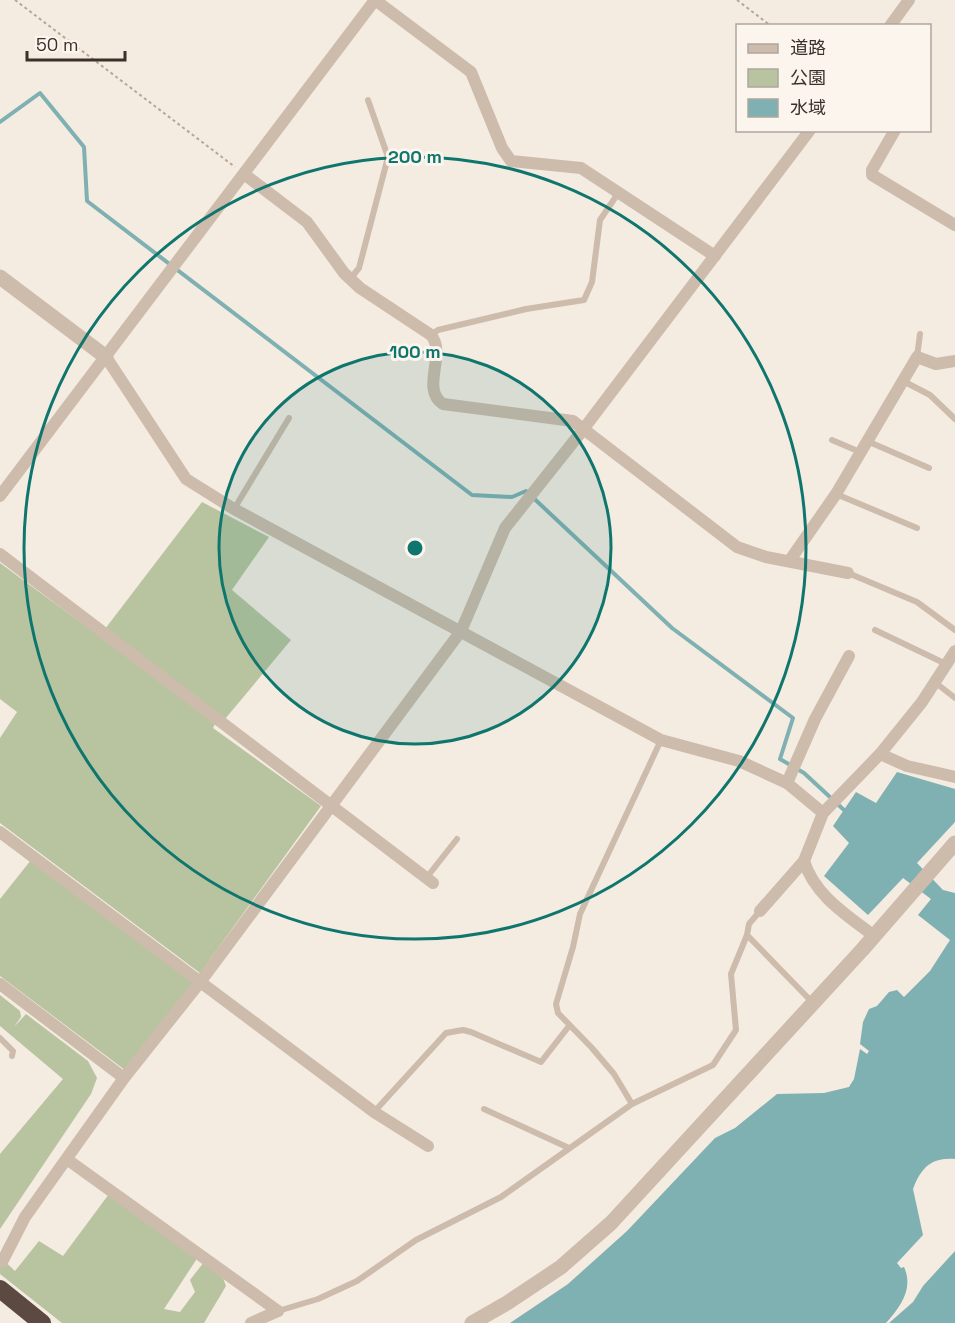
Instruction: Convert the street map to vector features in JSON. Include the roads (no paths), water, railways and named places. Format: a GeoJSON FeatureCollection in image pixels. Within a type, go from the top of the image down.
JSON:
{"type":"FeatureCollection","features":[{"type":"Feature","properties":{"kind":"highway"},"geometry":{"type":"LineString","coordinates":[[0,1290],[42,1323]]}},
{"type":"Feature","properties":{"kind":"street"},"geometry":{"type":"LineString","coordinates":[[0,495],[375,0],[471,72],[502,148],[511,161],[581,168],[715,256]]}},
{"type":"Feature","properties":{"kind":"street"},"geometry":{"type":"LineString","coordinates":[[891,24],[909,0]]}},
{"type":"Feature","properties":{"kind":"street"},"geometry":{"type":"LineString","coordinates":[[2,1262],[25,1217],[68,1160],[124,1078],[201,981],[461,631],[505,528],[582,431],[808,132]]}},
{"type":"Feature","properties":{"kind":"street"},"geometry":{"type":"LineString","coordinates":[[894,132],[872,170],[872,175],[955,225]]}},
{"type":"Feature","properties":{"kind":"street"},"geometry":{"type":"LineString","coordinates":[[244,174],[307,222],[350,279],[431,335],[436,346],[433,387],[439,401],[443,404],[568,419],[724,540],[766,557],[848,573]]}},
{"type":"Feature","properties":{"kind":"street"},"geometry":{"type":"LineString","coordinates":[[0,277],[106,357],[186,479],[234,509],[661,740],[739,761],[787,783],[823,813]]}},
{"type":"Feature","properties":{"kind":"street"},"geometry":{"type":"LineString","coordinates":[[790,560],[836,494],[917,357],[936,364],[955,361]]}},
{"type":"Feature","properties":{"kind":"street"},"geometry":{"type":"LineString","coordinates":[[0,554],[430,880]]}},
{"type":"Feature","properties":{"kind":"street"},"geometry":{"type":"LineString","coordinates":[[760,910],[804,861],[823,813],[880,754],[936,683],[955,651]]}},
{"type":"Feature","properties":{"kind":"street"},"geometry":{"type":"LineString","coordinates":[[787,783],[815,719],[849,656]]}},
{"type":"Feature","properties":{"kind":"street"},"geometry":{"type":"LineString","coordinates":[[880,754],[908,766],[955,777]]}},
{"type":"Feature","properties":{"kind":"street"},"geometry":{"type":"LineString","coordinates":[[0,832],[374,1112],[428,1146]]}},
{"type":"Feature","properties":{"kind":"street"},"geometry":{"type":"LineString","coordinates":[[472,1323],[507,1304],[561,1267],[610,1223],[874,936],[955,843]]}},
{"type":"Feature","properties":{"kind":"street"},"geometry":{"type":"LineString","coordinates":[[804,861],[808,876],[818,890],[874,936]]}},
{"type":"Feature","properties":{"kind":"street"},"geometry":{"type":"LineString","coordinates":[[0,984],[124,1078]]}},
{"type":"Feature","properties":{"kind":"street"},"geometry":{"type":"LineString","coordinates":[[68,1160],[278,1311]]}},
{"type":"Feature","properties":{"kind":"street"},"geometry":{"type":"LineString","coordinates":[[251,1323],[278,1311]]}},
{"type":"Feature","properties":{"kind":"lane"},"geometry":{"type":"LineString","coordinates":[[350,279],[359,268],[388,157],[368,100]]}},
{"type":"Feature","properties":{"kind":"lane"},"geometry":{"type":"LineString","coordinates":[[431,335],[438,330],[526,309],[584,300],[593,276],[600,220],[619,192]]}},
{"type":"Feature","properties":{"kind":"lane"},"geometry":{"type":"LineString","coordinates":[[917,357],[920,334]]}},
{"type":"Feature","properties":{"kind":"lane"},"geometry":{"type":"LineString","coordinates":[[903,381],[930,395],[955,419]]}},
{"type":"Feature","properties":{"kind":"lane"},"geometry":{"type":"LineString","coordinates":[[234,509],[289,418]]}},
{"type":"Feature","properties":{"kind":"lane"},"geometry":{"type":"LineString","coordinates":[[832,440],[860,452]]}},
{"type":"Feature","properties":{"kind":"lane"},"geometry":{"type":"LineString","coordinates":[[867,441],[929,468]]}},
{"type":"Feature","properties":{"kind":"lane"},"geometry":{"type":"LineString","coordinates":[[836,494],[917,528]]}},
{"type":"Feature","properties":{"kind":"lane"},"geometry":{"type":"LineString","coordinates":[[848,573],[917,602],[955,630]]}},
{"type":"Feature","properties":{"kind":"lane"},"geometry":{"type":"LineString","coordinates":[[875,630],[947,664]]}},
{"type":"Feature","properties":{"kind":"lane"},"geometry":{"type":"LineString","coordinates":[[936,683],[955,698]]}},
{"type":"Feature","properties":{"kind":"lane"},"geometry":{"type":"LineString","coordinates":[[632,1104],[614,1074],[558,1013],[556,1004],[573,947],[579,914],[661,740]]}},
{"type":"Feature","properties":{"kind":"lane"},"geometry":{"type":"LineString","coordinates":[[430,880],[458,839]]}},
{"type":"Feature","properties":{"kind":"lane"},"geometry":{"type":"LineString","coordinates":[[278,1311],[318,1299],[357,1281],[416,1240],[501,1197],[632,1104],[713,1065],[736,1030],[730,978],[749,924],[760,910]]}},
{"type":"Feature","properties":{"kind":"lane"},"geometry":{"type":"LineString","coordinates":[[747,935],[813,1003]]}},
{"type":"Feature","properties":{"kind":"lane"},"geometry":{"type":"LineString","coordinates":[[374,1112],[446,1033],[464,1030],[471,1032],[541,1062],[569,1026]]}},
{"type":"Feature","properties":{"kind":"lane"},"geometry":{"type":"LineString","coordinates":[[0,1038],[13,1051],[12,1056]]}},
{"type":"Feature","properties":{"kind":"lane"},"geometry":{"type":"LineString","coordinates":[[484,1109],[569,1148]]}},
{"type":"Feature","properties":{"kind":"water"},"geometry":{"type":"Polygon","coordinates":[[[897,772],[955,789],[955,822],[917,863],[943,890],[955,893],[955,1159],[939,1160],[928,1165],[913,1189],[923,1235],[897,1263],[901,1268],[904,1267],[907,1283],[904,1297],[896,1311],[886,1323],[510,1323],[568,1284],[627,1231],[715,1138],[735,1128],[777,1094],[824,1093],[849,1087],[854,1079],[860,1049],[867,1054],[869,1051],[860,1044],[863,1022],[869,1009],[877,1006],[889,992],[897,990],[904,997],[930,971],[950,940],[918,915],[931,899],[903,878],[868,915],[824,876],[849,843],[833,826],[856,792],[876,803],[897,772]]]}},
{"type":"Feature","properties":{"kind":"water"},"geometry":{"type":"Polygon","coordinates":[[[955,1251],[955,1323],[889,1323],[913,1302],[923,1286],[955,1251]]]}},
{"type":"Feature","properties":{"kind":"waterway"},"geometry":{"type":"LineString","coordinates":[[0,122],[40,93],[84,147],[87,201],[472,495],[512,497],[526,491],[672,628],[793,718],[780,759],[804,773],[844,810]]}}]}
